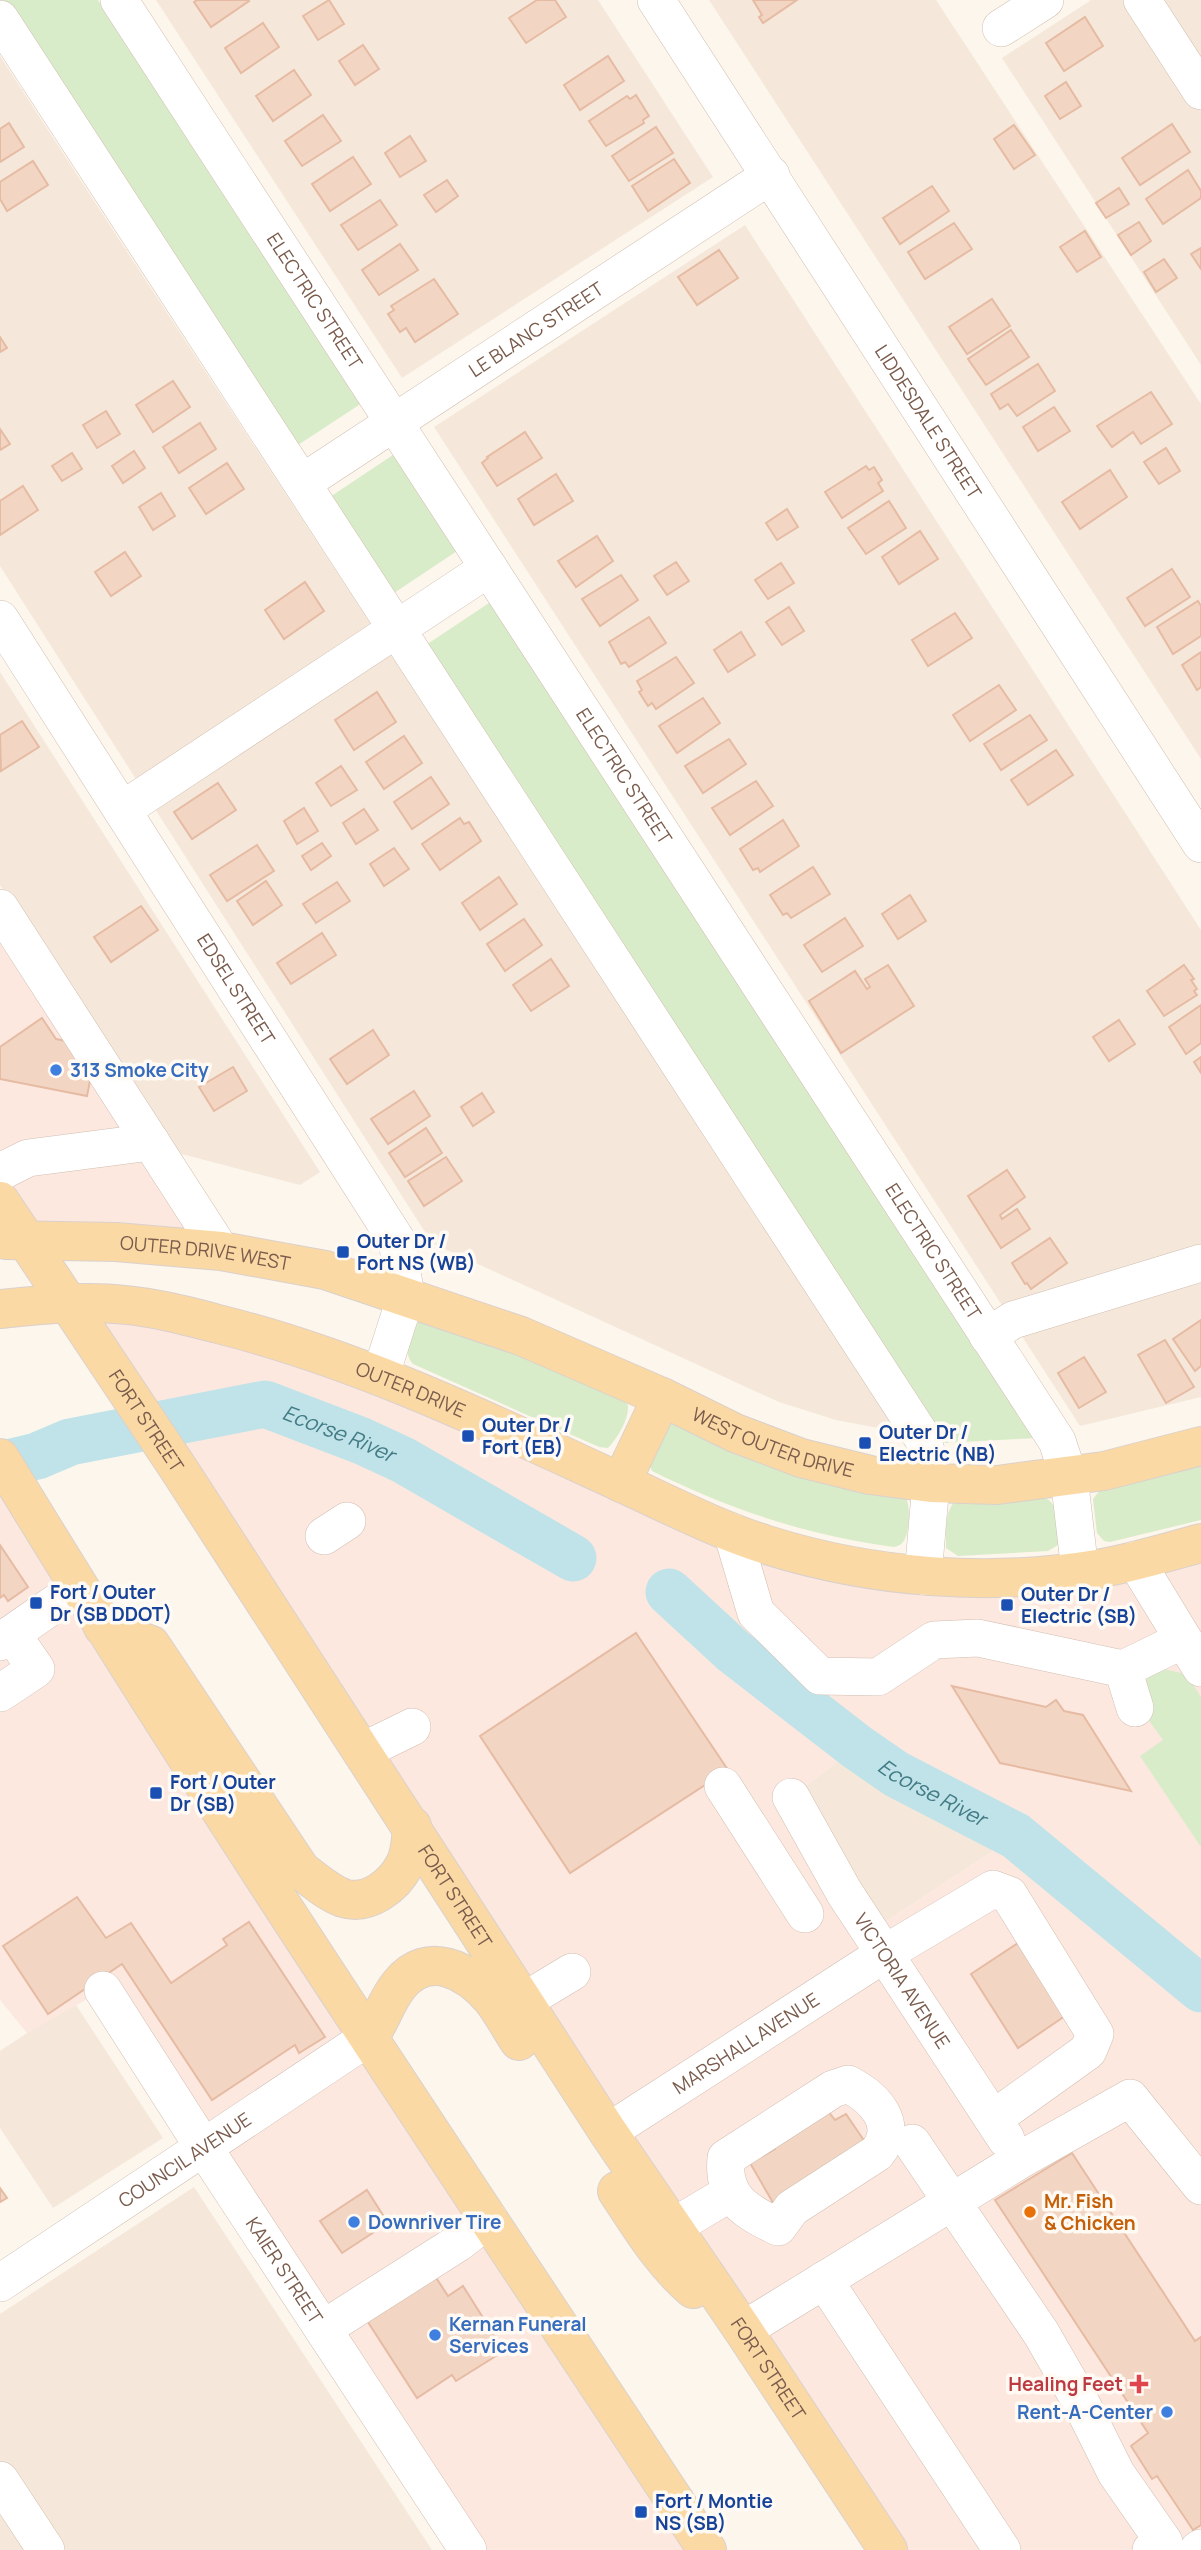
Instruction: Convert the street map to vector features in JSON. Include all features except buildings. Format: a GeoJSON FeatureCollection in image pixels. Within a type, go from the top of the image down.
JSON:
{"type":"FeatureCollection","features":[{"type":"Feature","properties":{"kind":"main road","name":"FORT STREET"},"geometry":{"type":"LineString","coordinates":[[0,1201],[13,1240],[66,1302],[180,1471],[608,2132],[888,2550]]}},
{"type":"Feature","properties":{"kind":"main road","name":"OUTER DRIVE WEST"},"geometry":{"type":"LineString","coordinates":[[13,1240],[116,1242],[222,1251],[324,1269],[406,1296]]}},
{"type":"Feature","properties":{"kind":"main road","name":"WEST OUTER DRIVE"},"geometry":{"type":"LineString","coordinates":[[406,1296],[521,1336],[662,1397],[735,1433],[801,1458],[870,1475],[932,1483],[997,1485],[1069,1477],[1126,1466],[1201,1446]]}},
{"type":"Feature","properties":{"kind":"main road","name":"OUTER DRIVE"},"geometry":{"type":"LineString","coordinates":[[0,1309],[66,1302],[156,1308],[270,1337],[466,1411],[695,1518],[767,1545],[841,1564],[923,1576]]}},
{"type":"Feature","properties":{"kind":"main road"},"geometry":{"type":"LineString","coordinates":[[621,1483],[662,1397]]}},
{"type":"Feature","properties":{"kind":"main road"},"geometry":{"type":"LineString","coordinates":[[9,1474],[103,1627],[707,2550]]}},
{"type":"Feature","properties":{"kind":"main road"},"geometry":{"type":"LineString","coordinates":[[923,1576],[1008,1578],[1080,1572],[1201,1543]]}},
{"type":"Feature","properties":{"kind":"main road"},"geometry":{"type":"LineString","coordinates":[[103,1627],[151,1645],[301,1870],[325,1888],[344,1898],[365,1899],[380,1892],[395,1879],[405,1864],[410,1849],[412,1826]]}},
{"type":"Feature","properties":{"kind":"main road"},"geometry":{"type":"LineString","coordinates":[[369,2037],[393,1994],[409,1975],[430,1966],[442,1965],[465,1976],[492,2000],[654,2247],[676,2274],[739,2324]]}},
{"type":"Feature","properties":{"kind":"street","name":"ELECTRIC STREET"},"geometry":{"type":"LineString","coordinates":[[119,0],[1057,1441],[1069,1477],[1080,1572]]}},
{"type":"Feature","properties":{"kind":"street","name":"LIDDESDALE STREET"},"geometry":{"type":"LineString","coordinates":[[656,0],[1201,844]]}},
{"type":"Feature","properties":{"kind":"street"},"geometry":{"type":"LineString","coordinates":[[1001,28],[1045,0]]}},
{"type":"Feature","properties":{"kind":"street"},"geometry":{"type":"LineString","coordinates":[[1142,0],[1201,91]]}},
{"type":"Feature","properties":{"kind":"street"},"geometry":{"type":"LineString","coordinates":[[0,19],[924,1440],[932,1483],[923,1576]]}},
{"type":"Feature","properties":{"kind":"street","name":"LE BLANC STREET"},"geometry":{"type":"LineString","coordinates":[[302,483],[771,176]]}},
{"type":"Feature","properties":{"kind":"street"},"geometry":{"type":"LineString","coordinates":[[122,810],[489,568]]}},
{"type":"Feature","properties":{"kind":"street","name":"EDSEL STREET"},"geometry":{"type":"LineString","coordinates":[[0,619],[397,1241],[406,1296],[380,1377]]}},
{"type":"Feature","properties":{"kind":"street"},"geometry":{"type":"LineString","coordinates":[[0,908],[222,1251]]}},
{"type":"Feature","properties":{"kind":"street"},"geometry":{"type":"LineString","coordinates":[[0,1172],[28,1158],[151,1142]]}},
{"type":"Feature","properties":{"kind":"street"},"geometry":{"type":"LineString","coordinates":[[988,1336],[1013,1320],[1201,1263]]}},
{"type":"Feature","properties":{"kind":"street"},"geometry":{"type":"LineString","coordinates":[[732,1532],[757,1613],[820,1676],[878,1677],[934,1640],[978,1638],[1123,1669],[1192,1654],[1135,1560]]}},
{"type":"Feature","properties":{"kind":"street"},"geometry":{"type":"LineString","coordinates":[[0,1693],[36,1669],[6,1638],[79,1587]]}},
{"type":"Feature","properties":{"kind":"street"},"geometry":{"type":"LineString","coordinates":[[1123,1669],[1135,1708]]}},
{"type":"Feature","properties":{"kind":"street"},"geometry":{"type":"LineString","coordinates":[[363,1751],[412,1727]]}},
{"type":"Feature","properties":{"kind":"street"},"geometry":{"type":"LineString","coordinates":[[723,1786],[805,1914]]}},
{"type":"Feature","properties":{"kind":"street","name":"VICTORIA AVENUE"},"geometry":{"type":"LineString","coordinates":[[791,1797],[844,1892],[1020,2160]]}},
{"type":"Feature","properties":{"kind":"street","name":"MARSHALL AVENUE"},"geometry":{"type":"LineString","coordinates":[[608,2132],[884,1954],[993,1889],[1009,1895],[1095,2034],[1088,2051],[993,2119]]}},
{"type":"Feature","properties":{"kind":"street"},"geometry":{"type":"LineString","coordinates":[[524,2001],[572,1972]]}},
{"type":"Feature","properties":{"kind":"street","name":"KAIER STREET"},"geometry":{"type":"LineString","coordinates":[[103,1990],[468,2550]]}},
{"type":"Feature","properties":{"kind":"street","name":"COUNCIL AVENUE"},"geometry":{"type":"LineString","coordinates":[[0,2283],[369,2037]]}},
{"type":"Feature","properties":{"kind":"street"},"geometry":{"type":"LineString","coordinates":[[739,2324],[824,2280],[1020,2160],[1130,2098],[1201,2186]]}},
{"type":"Feature","properties":{"kind":"street"},"geometry":{"type":"LineString","coordinates":[[912,2143],[1041,2333],[1079,2399],[1116,2473],[1180,2548]]}},
{"type":"Feature","properties":{"kind":"street"},"geometry":{"type":"LineString","coordinates":[[673,2227],[730,2193]]}},
{"type":"Feature","properties":{"kind":"street"},"geometry":{"type":"LineString","coordinates":[[323,2329],[457,2243],[489,2219]]}},
{"type":"Feature","properties":{"kind":"street"},"geometry":{"type":"LineString","coordinates":[[824,2280],[1002,2550]]}},
{"type":"Feature","properties":{"kind":"street"},"geometry":{"type":"LineString","coordinates":[[0,2480],[46,2550]]}},
{"type":"Feature","properties":{"kind":"shaded area"},"geometry":{"type":"Polygon","coordinates":[[[156,0],[598,0],[713,177],[402,378],[156,0]]]}},
{"type":"Feature","properties":{"kind":"shaded area"},"geometry":{"type":"Polygon","coordinates":[[[709,0],[936,0],[1201,404],[1201,759],[709,0]]]}},
{"type":"Feature","properties":{"kind":"shaded area"},"geometry":{"type":"Polygon","coordinates":[[[1091,0],[1201,0],[1201,365],[1002,58],[1091,0]]]}},
{"type":"Feature","properties":{"kind":"shaded area"},"geometry":{"type":"Polygon","coordinates":[[[0,56],[899,1432],[836,1420],[779,1402],[432,1243],[0,566],[0,56]]]}},
{"type":"Feature","properties":{"kind":"shaded area"},"geometry":{"type":"Polygon","coordinates":[[[745,225],[1201,930],[1201,1397],[1080,1426],[434,427],[745,225]]]}},
{"type":"Feature","properties":{"kind":"shaded area"},"geometry":{"type":"Polygon","coordinates":[[[0,672],[320,1172],[300,1185],[174,1152],[0,885],[0,672]]]}},
{"type":"Feature","properties":{"kind":"shaded area"},"geometry":{"type":"Polygon","coordinates":[[[0,908],[221,1251],[26,1240],[0,1201],[0,908]]]}},
{"type":"Feature","properties":{"kind":"shaded area"},"geometry":{"type":"Polygon","coordinates":[[[66,1302],[123,1304],[576,1463],[923,1576],[1201,1543],[1201,2550],[888,2550],[66,1302]],[[857,1747],[791,1797],[870,1932],[1016,1836],[896,1774],[857,1747]]]}},
{"type":"Feature","properties":{"kind":"shaded area"},"geometry":{"type":"Polygon","coordinates":[[[0,1458],[707,2550],[468,2550],[103,1990],[27,2033],[0,2000],[0,1458]]]}},
{"type":"Feature","properties":{"kind":"shaded area"},"geometry":{"type":"Polygon","coordinates":[[[857,1747],[896,1774],[1016,1836],[870,1932],[791,1797],[857,1747]]]}},
{"type":"Feature","properties":{"kind":"shaded area"},"geometry":{"type":"Polygon","coordinates":[[[74,2002],[163,2138],[53,2208],[0,2128],[0,2051],[74,2002]]]}},
{"type":"Feature","properties":{"kind":"shaded area"},"geometry":{"type":"Polygon","coordinates":[[[194,2187],[432,2550],[0,2550],[0,2314],[194,2187]]]}},
{"type":"Feature","properties":{"kind":"green space"},"geometry":{"type":"Polygon","coordinates":[[[3,0],[98,0],[362,403],[295,447],[3,0]]]}},
{"type":"Feature","properties":{"kind":"green space"},"geometry":{"type":"Polygon","coordinates":[[[396,453],[460,549],[394,593],[330,497],[396,453]]]}},
{"type":"Feature","properties":{"kind":"green space"},"geometry":{"type":"Polygon","coordinates":[[[492,601],[1037,1438],[943,1443],[423,647],[492,601]]]}},
{"type":"Feature","properties":{"kind":"green space"},"geometry":{"type":"Polygon","coordinates":[[[432,1320],[622,1399],[628,1405],[628,1411],[619,1434],[608,1448],[599,1447],[413,1364],[408,1354],[411,1338],[418,1322],[432,1320]]]}},
{"type":"Feature","properties":{"kind":"green space"},"geometry":{"type":"Polygon","coordinates":[[[675,1422],[905,1496],[909,1512],[905,1538],[901,1544],[894,1547],[800,1528],[740,1509],[652,1471],[648,1462],[665,1424],[675,1422]]]}},
{"type":"Feature","properties":{"kind":"green space"},"geometry":{"type":"Polygon","coordinates":[[[1201,1464],[1201,1520],[1110,1542],[1104,1541],[1097,1533],[1093,1499],[1100,1490],[1201,1464]]]}},
{"type":"Feature","properties":{"kind":"green space"},"geometry":{"type":"Polygon","coordinates":[[[1045,1498],[1054,1506],[1059,1526],[1058,1545],[1048,1551],[958,1556],[946,1548],[948,1516],[956,1500],[1045,1498]]]}},
{"type":"Feature","properties":{"kind":"green space"},"geometry":{"type":"Polygon","coordinates":[[[1159,1668],[1186,1674],[1201,1697],[1201,1847],[1140,1756],[1163,1740],[1140,1708],[1145,1681],[1159,1668]]]}},
{"type":"Feature","properties":{"kind":"waterway","name":"Ecorse River"},"geometry":{"type":"LineString","coordinates":[[0,1465],[37,1456],[70,1442],[265,1404],[362,1441],[403,1460],[573,1558]]}},
{"type":"Feature","properties":{"kind":"waterway","name":"Ecorse River"},"geometry":{"type":"LineString","coordinates":[[669,1592],[733,1651],[857,1747],[896,1774],[1016,1836],[1201,1989]]}},
{"type":"Feature","properties":{"kind":"place","name":"313 Smoke City"},"geometry":{"type":"Point","coordinates":[56,1070]}},
{"type":"Feature","properties":{"kind":"place","name":"Outer Dr / Fort NS (WB)"},"geometry":{"type":"Point","coordinates":[343,1252]}},
{"type":"Feature","properties":{"kind":"place","name":"Outer Dr / Fort (EB)"},"geometry":{"type":"Point","coordinates":[468,1436]}},
{"type":"Feature","properties":{"kind":"place","name":"Outer Dr / Electric (NB)"},"geometry":{"type":"Point","coordinates":[865,1443]}},
{"type":"Feature","properties":{"kind":"place","name":"Fort / Outer Dr (SB DDOT)"},"geometry":{"type":"Point","coordinates":[36,1603]}},
{"type":"Feature","properties":{"kind":"place","name":"Outer Dr / Electric (SB)"},"geometry":{"type":"Point","coordinates":[1007,1605]}},
{"type":"Feature","properties":{"kind":"place","name":"Fort / Outer Dr (SB)"},"geometry":{"type":"Point","coordinates":[156,1793]}},
{"type":"Feature","properties":{"kind":"place","name":"Mr. Fish & Chicken"},"geometry":{"type":"Point","coordinates":[1030,2212]}},
{"type":"Feature","properties":{"kind":"place","name":"Downriver Tire"},"geometry":{"type":"Point","coordinates":[354,2222]}},
{"type":"Feature","properties":{"kind":"place","name":"Kernan Funeral Services"},"geometry":{"type":"Point","coordinates":[435,2335]}},
{"type":"Feature","properties":{"kind":"place","name":"Healing Feet"},"geometry":{"type":"Point","coordinates":[1139,2384]}},
{"type":"Feature","properties":{"kind":"place","name":"Rent-A-Center"},"geometry":{"type":"Point","coordinates":[1167,2412]}},
{"type":"Feature","properties":{"kind":"place","name":"Fort / Montie NS (SB)"},"geometry":{"type":"Point","coordinates":[641,2512]}}]}
